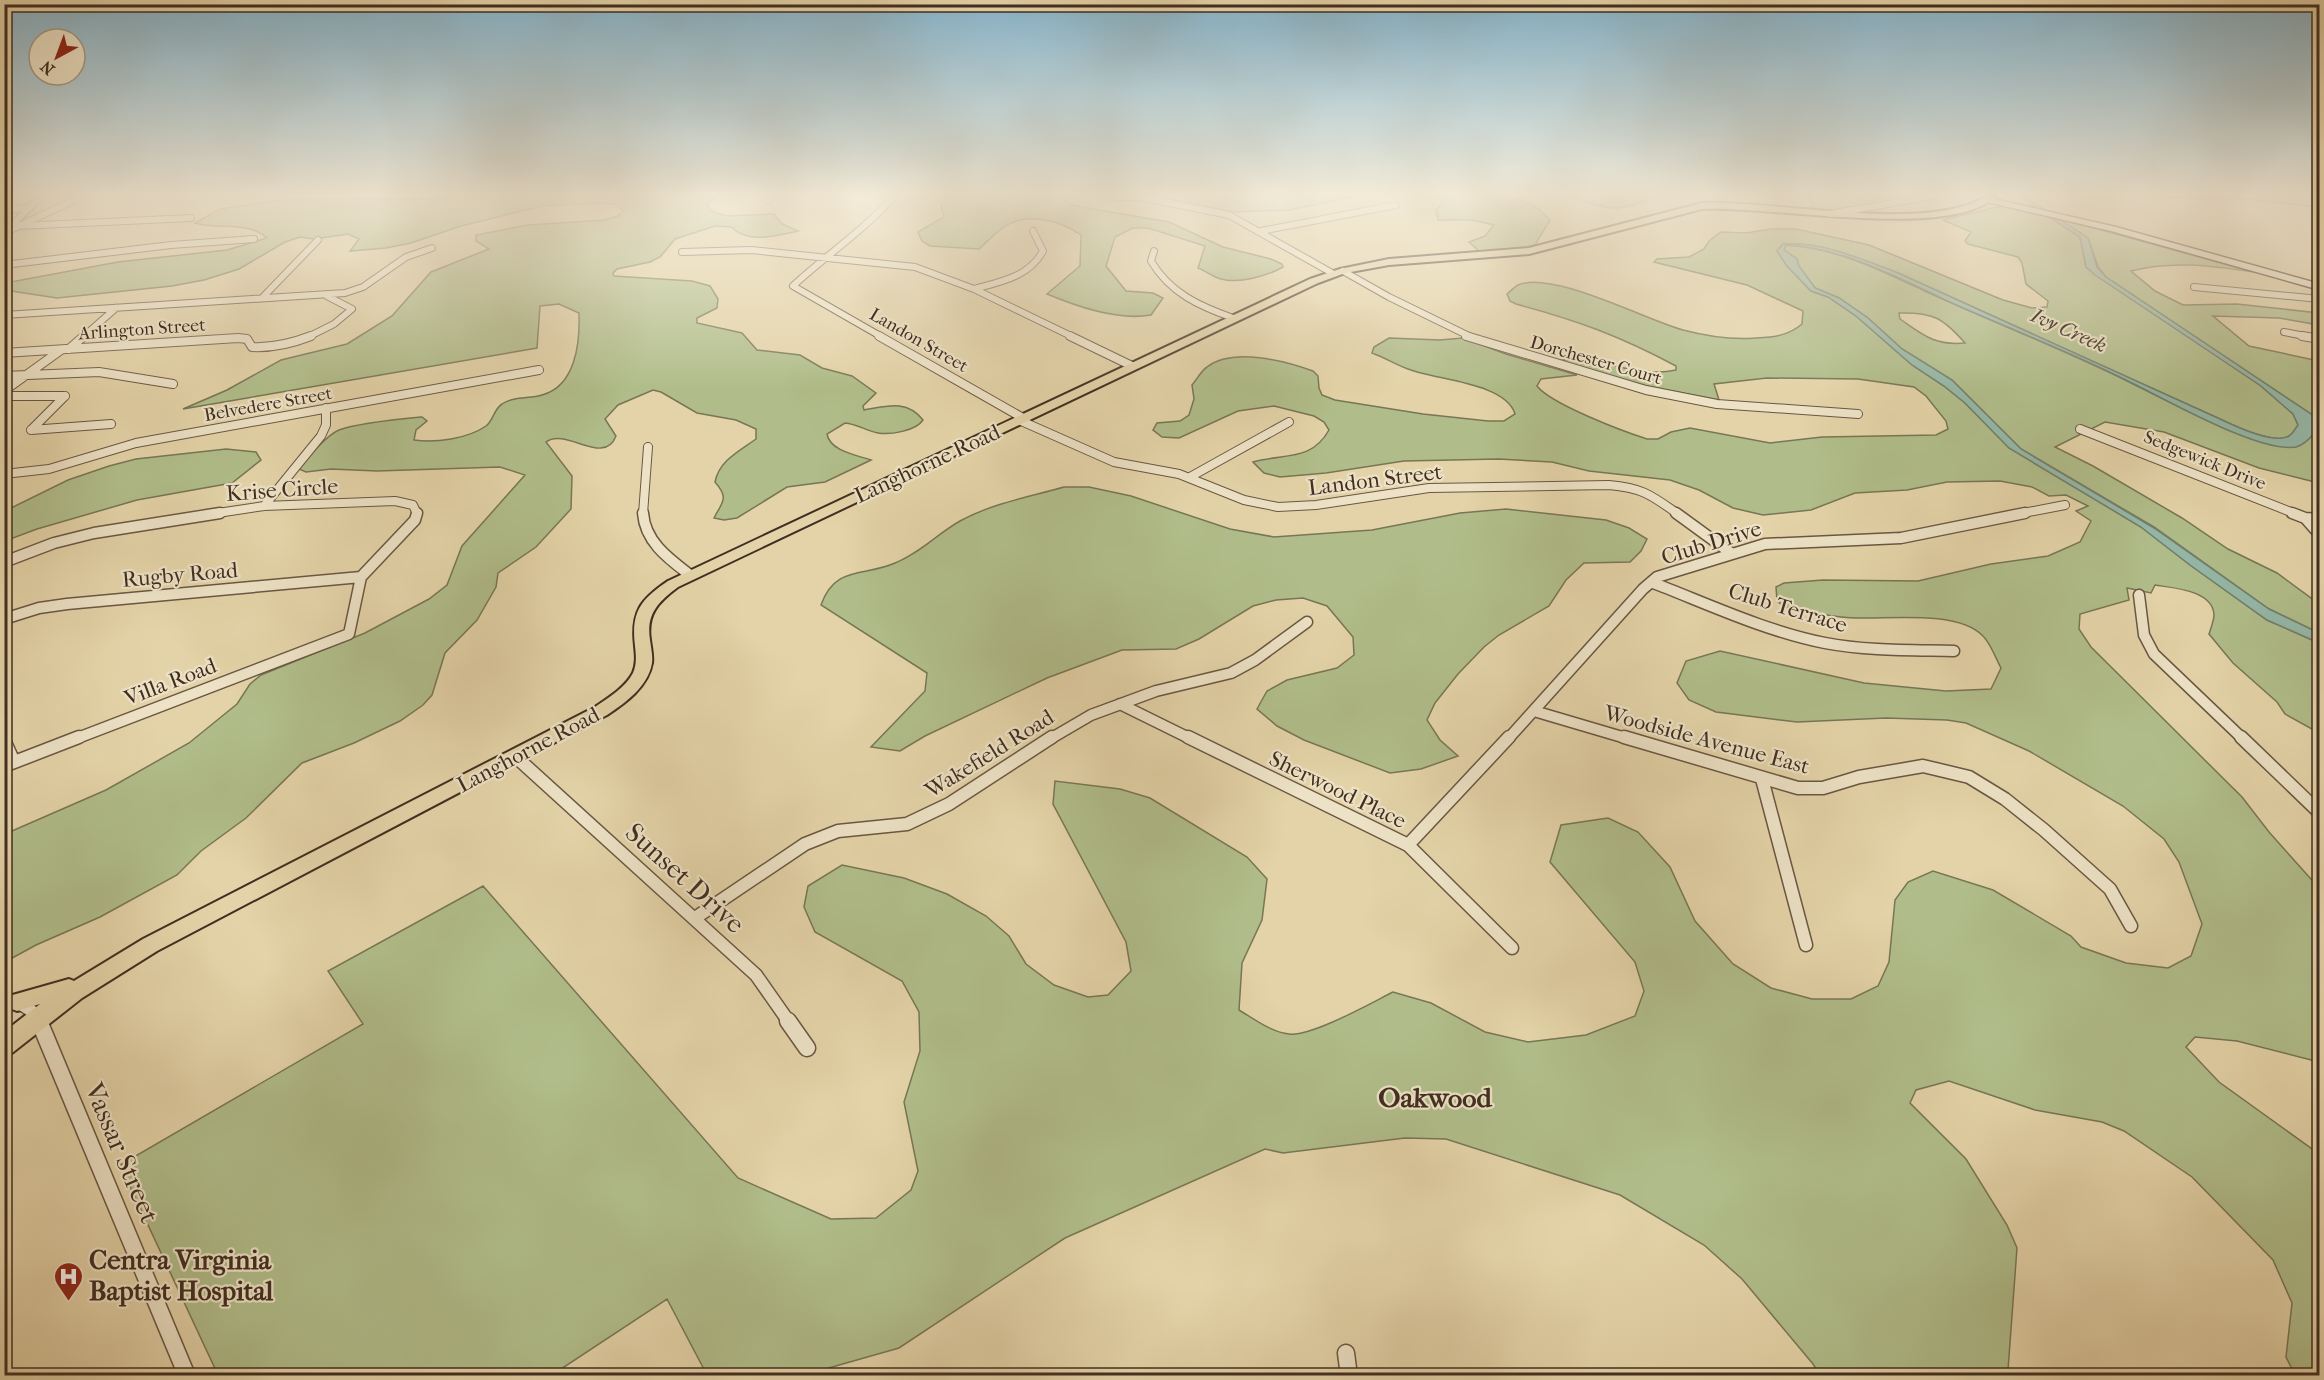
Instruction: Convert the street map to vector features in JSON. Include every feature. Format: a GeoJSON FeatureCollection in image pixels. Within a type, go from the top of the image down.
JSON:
{"type":"FeatureCollection","features":[{"type":"Feature","properties":{"kind":"main road","name":"Langhorne Road"},"geometry":{"type":"LineString","coordinates":[[4,1046],[38,1017],[84,984],[150,945],[601,711],[630,687],[644,665],[640,624],[643,615],[661,593],[690,575],[1233,318],[1338,272],[1401,260]]}},
{"type":"Feature","properties":{"kind":"main road"},"geometry":{"type":"LineString","coordinates":[[2222,260],[2319,287]]}},
{"type":"Feature","properties":{"kind":"main road"},"geometry":{"type":"LineString","coordinates":[[11,1001],[84,984]]}},
{"type":"Feature","properties":{"kind":"street"},"geometry":{"type":"LineString","coordinates":[[4,265],[42,260]]}},
{"type":"Feature","properties":{"kind":"street"},"geometry":{"type":"LineString","coordinates":[[262,298],[298,260]]}},
{"type":"Feature","properties":{"kind":"street"},"geometry":{"type":"LineString","coordinates":[[4,315],[324,295],[353,291],[363,287],[401,260]]}},
{"type":"Feature","properties":{"kind":"street","name":"Landon Street"},"geometry":{"type":"LineString","coordinates":[[820,260],[793,285],[794,287],[1021,419],[1114,462],[1161,469],[1190,477],[1253,503],[1288,508],[1429,488],[1624,486],[1648,493],[1731,553]]}},
{"type":"Feature","properties":{"kind":"street"},"geometry":{"type":"LineString","coordinates":[[855,260],[915,267],[944,276],[1132,366]]}},
{"type":"Feature","properties":{"kind":"street"},"geometry":{"type":"LineString","coordinates":[[974,289],[1014,276],[1033,266],[1037,260]]}},
{"type":"Feature","properties":{"kind":"street"},"geometry":{"type":"LineString","coordinates":[[1151,260],[1170,288],[1185,300],[1233,318]]}},
{"type":"Feature","properties":{"kind":"street","name":"Dorchester Court"},"geometry":{"type":"LineString","coordinates":[[1316,260],[1462,334],[1512,352],[1635,387],[1717,404],[1858,414]]}},
{"type":"Feature","properties":{"kind":"street"},"geometry":{"type":"LineString","coordinates":[[2194,287],[2319,299]]}},
{"type":"Feature","properties":{"kind":"street","name":"Arlington Street"},"geometry":{"type":"LineString","coordinates":[[4,353],[238,338],[247,339],[252,347],[276,347],[294,342],[331,325],[346,317],[352,309],[324,295]]}},
{"type":"Feature","properties":{"kind":"street"},"geometry":{"type":"LineString","coordinates":[[4,393],[65,349],[116,308]]}},
{"type":"Feature","properties":{"kind":"street"},"geometry":{"type":"LineString","coordinates":[[2284,332],[2319,339]]}},
{"type":"Feature","properties":{"kind":"street","name":"Belvedere Street"},"geometry":{"type":"LineString","coordinates":[[4,474],[49,469],[136,443],[539,370]]}},
{"type":"Feature","properties":{"kind":"street"},"geometry":{"type":"LineString","coordinates":[[4,376],[99,372],[172,384]]}},
{"type":"Feature","properties":{"kind":"street"},"geometry":{"type":"LineString","coordinates":[[4,393],[65,396],[31,430],[111,424]]}},
{"type":"Feature","properties":{"kind":"street"},"geometry":{"type":"LineString","coordinates":[[264,506],[321,436],[326,425],[326,408]]}},
{"type":"Feature","properties":{"kind":"street"},"geometry":{"type":"LineString","coordinates":[[1190,477],[1289,422]]}},
{"type":"Feature","properties":{"kind":"street","name":"Sedgewick Drive"},"geometry":{"type":"LineString","coordinates":[[2080,429],[2305,518],[2319,519]]}},
{"type":"Feature","properties":{"kind":"street"},"geometry":{"type":"LineString","coordinates":[[648,447],[644,526],[653,544],[690,575]]}},
{"type":"Feature","properties":{"kind":"street","name":"Krise Circle"},"geometry":{"type":"LineString","coordinates":[[4,562],[86,534],[264,506],[394,501],[412,505],[417,509],[415,520],[361,577]]}},
{"type":"Feature","properties":{"kind":"street","name":"Club Drive"},"geometry":{"type":"LineString","coordinates":[[1408,844],[1534,711],[1651,582],[1666,574],[1731,553],[1782,542],[1848,542],[1901,538],[2065,505]]}},
{"type":"Feature","properties":{"kind":"street"},"geometry":{"type":"LineString","coordinates":[[2305,518],[2319,535]]}},
{"type":"Feature","properties":{"kind":"street","name":"Rugby Road"},"geometry":{"type":"LineString","coordinates":[[4,619],[39,608],[67,604],[361,577]]}},
{"type":"Feature","properties":{"kind":"street","name":"Villa Road"},"geometry":{"type":"LineString","coordinates":[[9,764],[349,634],[361,577]]}},
{"type":"Feature","properties":{"kind":"street","name":"Club Terrace"},"geometry":{"type":"LineString","coordinates":[[1651,582],[1736,614],[1825,643],[1871,650],[1953,651]]}},
{"type":"Feature","properties":{"kind":"street"},"geometry":{"type":"LineString","coordinates":[[2139,595],[2144,635],[2154,654],[2319,813]]}},
{"type":"Feature","properties":{"kind":"street","name":"Wakefield Road"},"geometry":{"type":"LineString","coordinates":[[694,918],[804,844],[838,831],[907,824],[949,804],[1065,729],[1120,704],[1156,691],[1231,673],[1255,660],[1307,622]]}},
{"type":"Feature","properties":{"kind":"street","name":"Sherwood Place"},"geometry":{"type":"LineString","coordinates":[[1120,704],[1408,844],[1512,948]]}},
{"type":"Feature","properties":{"kind":"street","name":"Woodside Avenue East"},"geometry":{"type":"LineString","coordinates":[[1534,711],[1798,788],[1823,788],[1859,777],[1923,766],[1969,777],[2005,799],[2044,830],[2110,889],[2131,926]]}},
{"type":"Feature","properties":{"kind":"street"},"geometry":{"type":"LineString","coordinates":[[4,740],[9,764]]}},
{"type":"Feature","properties":{"kind":"street","name":"Sunset Drive"},"geometry":{"type":"LineString","coordinates":[[516,757],[756,975],[807,1048]]}},
{"type":"Feature","properties":{"kind":"street"},"geometry":{"type":"LineString","coordinates":[[1762,779],[1806,945]]}},
{"type":"Feature","properties":{"kind":"street"},"geometry":{"type":"LineString","coordinates":[[11,1001],[29,1008],[38,1017]]}},
{"type":"Feature","properties":{"kind":"street","name":"Vassar Street"},"geometry":{"type":"LineString","coordinates":[[38,1017],[187,1376]]}},
{"type":"Feature","properties":{"kind":"street"},"geometry":{"type":"LineString","coordinates":[[1346,1353],[1349,1376]]}},
{"type":"Feature","properties":{"kind":"green space"},"geometry":{"type":"Polygon","coordinates":[[[254,260],[239,269],[204,280],[172,286],[57,298],[5,290],[5,283],[118,262],[254,260]]]}},
{"type":"Feature","properties":{"kind":"green space"},"geometry":{"type":"Polygon","coordinates":[[[460,260],[653,260],[617,269],[613,273],[614,276],[692,281],[710,286],[718,299],[717,308],[697,318],[697,323],[742,333],[757,350],[800,355],[822,368],[852,376],[876,393],[863,406],[864,410],[889,406],[903,407],[917,413],[923,420],[915,427],[889,433],[878,433],[845,423],[827,434],[829,440],[844,451],[871,460],[825,482],[787,487],[737,518],[724,520],[714,518],[723,500],[722,492],[715,482],[717,475],[725,462],[756,439],[756,429],[736,420],[697,413],[661,392],[653,390],[618,405],[605,419],[616,436],[610,445],[594,448],[564,439],[546,442],[572,476],[571,509],[536,547],[498,573],[496,587],[477,620],[445,653],[432,695],[423,705],[400,721],[354,743],[302,763],[246,818],[201,851],[177,875],[100,917],[36,945],[5,962],[5,834],[106,790],[189,743],[237,704],[250,684],[261,675],[365,633],[429,599],[447,585],[462,546],[525,475],[500,467],[377,471],[331,469],[306,472],[299,469],[312,453],[339,430],[357,425],[422,417],[427,421],[416,430],[414,440],[451,439],[470,434],[486,426],[502,404],[511,400],[542,395],[553,390],[569,373],[574,362],[578,337],[579,313],[559,304],[540,306],[537,348],[183,409],[227,390],[281,360],[347,344],[392,316],[431,272],[460,260]]]}},
{"type":"Feature","properties":{"kind":"green space"},"geometry":{"type":"Polygon","coordinates":[[[1080,260],[1108,260],[1106,266],[1126,291],[1153,293],[1163,298],[1151,315],[1125,316],[1098,312],[1047,294],[1080,266],[1080,260]]]}},
{"type":"Feature","properties":{"kind":"green space"},"geometry":{"type":"Polygon","coordinates":[[[1200,260],[1274,260],[1282,264],[1283,267],[1253,278],[1236,280],[1221,279],[1198,268],[1200,260]]]}},
{"type":"Feature","properties":{"kind":"green space"},"geometry":{"type":"Polygon","coordinates":[[[1783,260],[1811,291],[1828,297],[1856,316],[1912,365],[1965,403],[2009,448],[2141,527],[2267,620],[2319,643],[2319,733],[2285,714],[2277,702],[2233,663],[2209,634],[2214,615],[2212,607],[2200,595],[2155,585],[2151,593],[2127,588],[2129,600],[2080,614],[2079,629],[2091,647],[2242,797],[2269,832],[2319,888],[2319,1062],[2237,1041],[2195,1037],[2186,1047],[2219,1082],[2319,1154],[2319,1375],[2295,1375],[2286,1357],[2292,1303],[2273,1260],[2192,1177],[2124,1131],[2102,1122],[2035,1110],[1949,1081],[1916,1090],[1910,1103],[1966,1159],[2007,1225],[2017,1248],[2008,1370],[2010,1375],[1820,1375],[1742,1279],[1704,1245],[1620,1195],[1446,1139],[1405,1138],[1283,1153],[1265,1149],[1065,1238],[899,1348],[804,1375],[707,1375],[667,1299],[552,1375],[218,1375],[120,1165],[363,1024],[328,971],[483,886],[738,1178],[831,1219],[876,1218],[911,1190],[918,1171],[904,1102],[920,1051],[919,1012],[902,981],[815,932],[804,907],[808,886],[842,865],[904,878],[947,894],[986,916],[1009,936],[1026,964],[1054,985],[1088,997],[1108,995],[1131,971],[1126,942],[1053,804],[1055,781],[1120,789],[1150,798],[1247,857],[1267,879],[1262,920],[1242,963],[1239,1010],[1282,1033],[1299,1034],[1326,1025],[1393,992],[1431,1003],[1485,1032],[1528,1042],[1586,1035],[1635,1016],[1644,991],[1635,962],[1550,862],[1561,825],[1608,818],[1638,832],[1670,867],[1695,921],[1733,964],[1771,988],[1812,999],[1851,999],[1878,986],[1889,962],[1895,900],[1908,882],[1933,871],[1993,890],[2071,936],[2081,947],[2126,963],[2168,968],[2191,956],[2202,924],[2179,862],[2164,839],[2123,806],[2029,751],[1966,723],[1947,720],[1886,718],[1797,722],[1716,712],[1689,700],[1677,683],[1686,661],[1720,651],[1864,683],[1946,691],[1991,689],[2001,668],[1986,639],[1972,628],[1941,619],[1852,618],[1797,611],[1777,601],[1776,587],[1784,583],[1823,580],[1918,581],[1991,564],[2048,556],[2080,542],[2091,521],[2076,511],[2088,506],[2066,495],[2049,496],[2032,487],[2000,481],[1947,482],[1907,490],[1855,493],[1811,510],[1763,515],[1733,508],[1699,490],[1670,480],[1589,471],[1552,462],[1499,459],[1404,461],[1326,473],[1280,477],[1264,473],[1253,462],[1296,455],[1314,447],[1329,430],[1324,422],[1314,416],[1274,406],[1238,411],[1179,438],[1162,437],[1153,430],[1157,423],[1180,421],[1189,415],[1194,399],[1192,385],[1205,368],[1218,361],[1245,357],[1274,360],[1313,371],[1318,376],[1322,395],[1335,400],[1423,414],[1488,421],[1504,421],[1515,414],[1509,404],[1499,395],[1485,389],[1411,370],[1372,353],[1374,347],[1389,338],[1440,340],[1463,338],[1506,354],[1577,375],[1541,379],[1537,386],[1571,409],[1647,439],[1658,439],[1671,432],[1690,428],[1770,443],[1822,437],[1936,435],[1948,429],[1946,421],[1926,396],[1914,387],[1858,379],[1767,378],[1714,384],[1719,400],[1641,385],[1556,361],[1586,361],[1646,371],[1676,370],[1676,366],[1617,337],[1516,304],[1510,301],[1507,294],[1518,285],[1533,282],[1553,284],[1599,298],[1667,325],[1719,337],[1762,338],[1780,335],[1802,324],[1803,311],[1747,285],[1654,262],[1783,260]]]}},
{"type":"Feature","properties":{"kind":"green space"},"geometry":{"type":"Polygon","coordinates":[[[1797,260],[1859,262],[2081,359],[2211,422],[2252,437],[2295,447],[2314,416],[2106,277],[2096,260],[2212,260],[2254,272],[2208,266],[2177,265],[2131,271],[2155,291],[2183,305],[2237,304],[2319,313],[2319,325],[2279,318],[2213,316],[2249,346],[2319,361],[2319,483],[2259,468],[2164,432],[2105,422],[2055,447],[2093,466],[2182,518],[2228,549],[2277,573],[2319,604],[2319,633],[2269,609],[2154,527],[2021,449],[1952,380],[1902,349],[1868,318],[1839,298],[1815,288],[1798,266],[1797,260]],[[1899,313],[1900,319],[1930,338],[1945,343],[1965,343],[1943,322],[1921,314],[1899,313]]]}},
{"type":"Feature","properties":{"kind":"green space"},"geometry":{"type":"Polygon","coordinates":[[[1866,260],[1907,260],[2003,300],[2032,308],[2047,307],[2048,301],[2026,284],[2020,260],[2085,260],[2086,267],[2261,386],[2293,414],[2298,425],[2293,433],[2282,438],[2244,430],[1866,260]]]}},
{"type":"Feature","properties":{"kind":"green space"},"geometry":{"type":"Polygon","coordinates":[[[226,449],[256,452],[261,460],[232,483],[137,500],[37,529],[5,541],[5,511],[68,480],[136,459],[226,449]]]}},
{"type":"Feature","properties":{"kind":"green space"},"geometry":{"type":"Polygon","coordinates":[[[1064,487],[1089,487],[1131,496],[1230,529],[1274,537],[1372,530],[1460,513],[1506,509],[1606,520],[1629,528],[1647,539],[1641,551],[1630,562],[1584,563],[1566,580],[1549,606],[1499,635],[1484,647],[1435,703],[1427,720],[1440,740],[1458,756],[1421,769],[1390,773],[1304,740],[1277,726],[1257,709],[1267,691],[1287,680],[1337,668],[1354,655],[1353,637],[1327,606],[1303,598],[1276,600],[1253,606],[1199,639],[1176,649],[1122,650],[1047,678],[925,736],[900,751],[871,747],[925,691],[927,673],[821,605],[827,592],[842,578],[904,559],[952,526],[973,515],[1011,501],[1064,487]]]}},
{"type":"Feature","properties":{"kind":"shaded area"},"geometry":{"type":"Polygon","coordinates":[[[1783,260],[1797,260],[1815,288],[1839,298],[1868,318],[1902,349],[1952,380],[2021,449],[2154,528],[2269,609],[2319,633],[2319,643],[2267,620],[2141,527],[2009,448],[1965,403],[1912,365],[1856,316],[1828,297],[1811,291],[1783,260]]]}},
{"type":"Feature","properties":{"kind":"shaded area"},"geometry":{"type":"Polygon","coordinates":[[[1857,260],[1865,260],[1898,273],[2244,430],[2274,438],[2282,438],[2293,433],[2298,425],[2293,414],[2261,386],[2086,267],[2085,260],[2095,260],[2097,267],[2106,277],[2314,416],[2317,430],[2296,447],[2280,447],[2237,434],[2090,363],[1857,260]]]}},
{"type":"Feature","properties":{"kind":"place","name":"Centra Virginia Baptist Hospital"},"geometry":{"type":"Point","coordinates":[68,1302]}},
{"type":"Feature","properties":{"kind":"district","name":"Oakwood"},"geometry":{"type":"Point","coordinates":[1435,1097]}},
{"type":"Feature","properties":{"kind":"water label","name":"Ivy Creek"},"geometry":{"type":"Point","coordinates":[2069,330]}}]}
